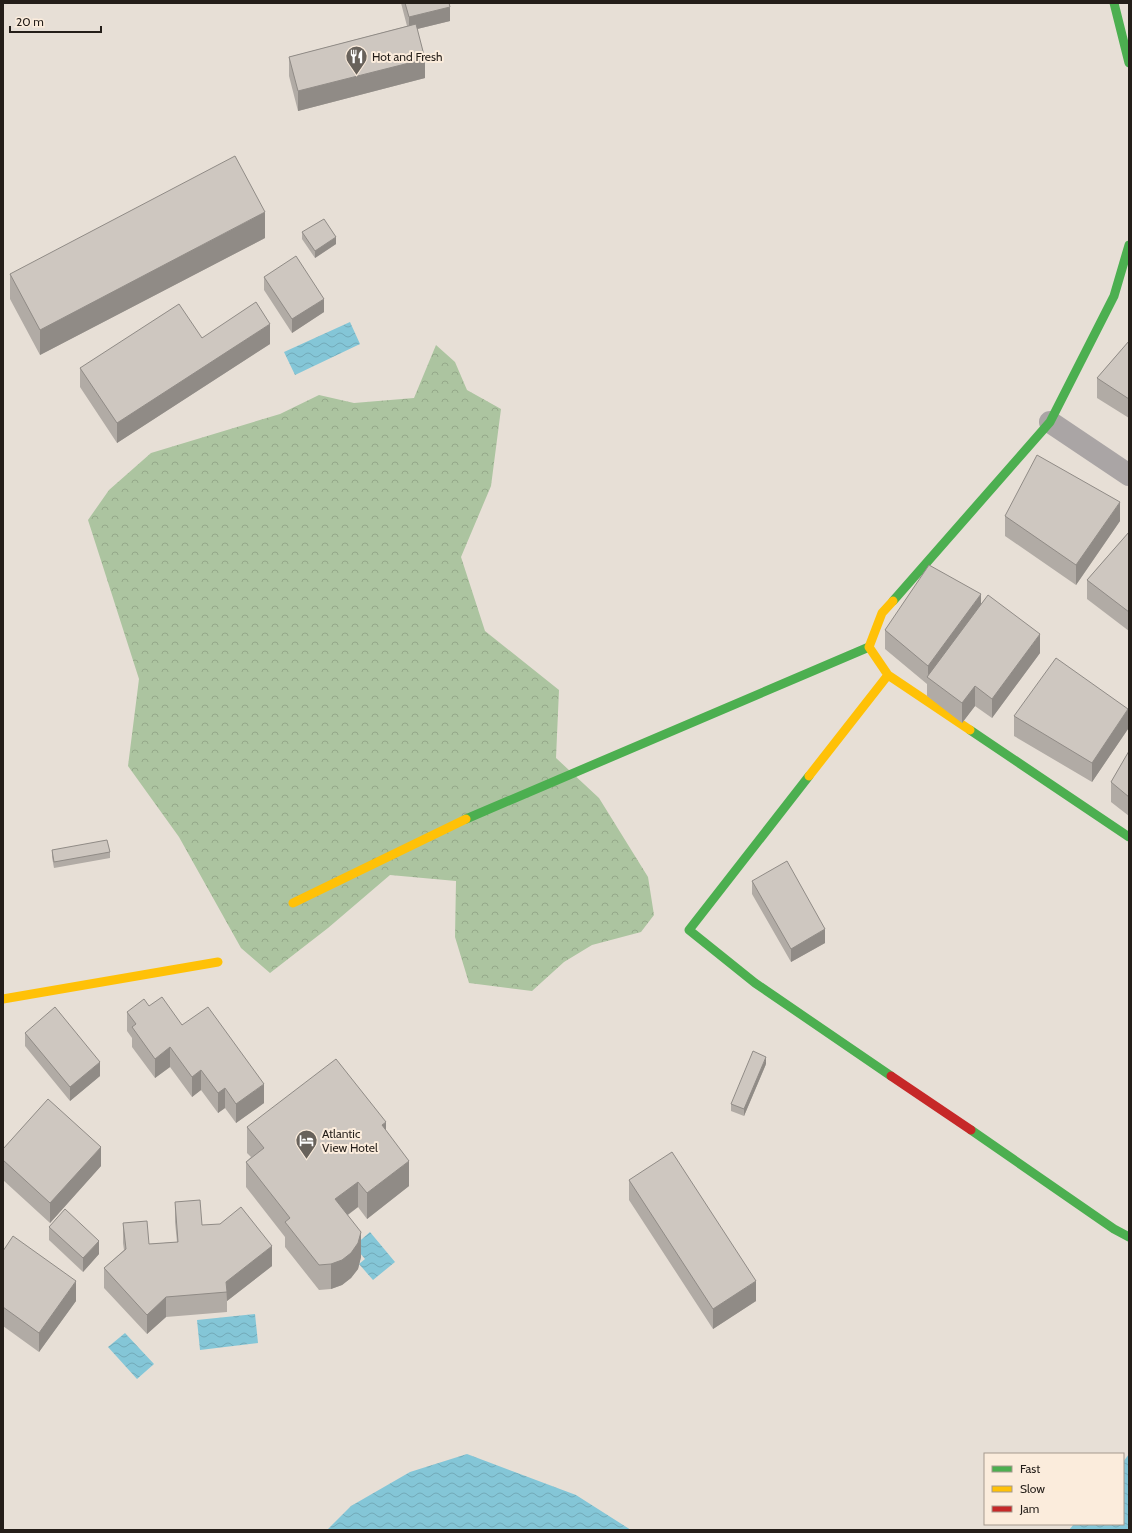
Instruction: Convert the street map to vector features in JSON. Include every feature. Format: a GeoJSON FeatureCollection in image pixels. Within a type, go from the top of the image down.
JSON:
{"type":"FeatureCollection","features":[{"type":"Feature","properties":{"kind":"street"},"geometry":{"type":"LineString","coordinates":[[1114,3],[1129,63]]}},
{"type":"Feature","properties":{"kind":"street"},"geometry":{"type":"LineString","coordinates":[[293,903],[469,816],[869,647],[882,613],[1050,422],[1114,296],[1129,245]]}},
{"type":"Feature","properties":{"kind":"street"},"geometry":{"type":"LineString","coordinates":[[1050,422],[1129,475]]}},
{"type":"Feature","properties":{"kind":"street"},"geometry":{"type":"LineString","coordinates":[[869,647],[888,675],[1129,837]]}},
{"type":"Feature","properties":{"kind":"street"},"geometry":{"type":"LineString","coordinates":[[888,675],[689,930],[755,983],[1114,1229],[1129,1237]]}},
{"type":"Feature","properties":{"kind":"street"},"geometry":{"type":"LineString","coordinates":[[3,999],[218,962]]}},
{"type":"Feature","properties":{"kind":"green space"},"geometry":{"type":"Polygon","coordinates":[[[436,345],[455,362],[467,390],[501,409],[491,486],[461,557],[485,631],[559,690],[556,758],[599,798],[648,877],[654,915],[641,932],[592,945],[564,962],[532,991],[469,983],[455,937],[456,881],[390,875],[328,928],[270,973],[241,948],[179,837],[128,766],[139,679],[88,520],[109,490],[151,453],[280,414],[319,395],[354,403],[414,398],[436,345]]]}},
{"type":"Feature","properties":{"kind":"water"},"geometry":{"type":"Polygon","coordinates":[[[350,322],[360,344],[295,375],[284,352],[350,322]]]}},
{"type":"Feature","properties":{"kind":"water"},"geometry":{"type":"Polygon","coordinates":[[[370,1232],[395,1262],[373,1280],[359,1264],[365,1259],[354,1246],[370,1232]]]}},
{"type":"Feature","properties":{"kind":"water"},"geometry":{"type":"Polygon","coordinates":[[[255,1314],[258,1343],[200,1350],[197,1320],[255,1314]]]}},
{"type":"Feature","properties":{"kind":"water"},"geometry":{"type":"Polygon","coordinates":[[[125,1333],[154,1364],[137,1379],[108,1347],[125,1333]]]}},
{"type":"Feature","properties":{"kind":"water"},"geometry":{"type":"Polygon","coordinates":[[[467,1454],[576,1495],[631,1530],[327,1530],[351,1506],[410,1472],[467,1454]]]}},
{"type":"Feature","properties":{"kind":"water"},"geometry":{"type":"Polygon","coordinates":[[[1129,1454],[1129,1530],[1069,1530],[1073,1525],[1124,1525],[1124,1461],[1129,1454]]]}},
{"type":"Feature","properties":{"kind":"building"},"geometry":{"type":"Polygon","coordinates":[[[405,3],[449,3],[450,7],[409,17],[405,3]]]}},
{"type":"Feature","properties":{"kind":"building"},"geometry":{"type":"Polygon","coordinates":[[[416,24],[425,59],[298,91],[289,57],[416,24]]]}},
{"type":"Feature","properties":{"kind":"building"},"geometry":{"type":"Polygon","coordinates":[[[235,156],[265,212],[40,330],[10,274],[235,156]]]}},
{"type":"Feature","properties":{"kind":"building"},"geometry":{"type":"Polygon","coordinates":[[[324,219],[336,237],[315,251],[302,232],[324,219]]]}},
{"type":"Feature","properties":{"kind":"building"},"geometry":{"type":"Polygon","coordinates":[[[296,256],[324,299],[292,319],[264,277],[296,256]]]}},
{"type":"Feature","properties":{"kind":"building"},"geometry":{"type":"Polygon","coordinates":[[[256,302],[270,324],[117,423],[80,368],[179,304],[202,338],[256,302]]]}},
{"type":"Feature","properties":{"kind":"building"},"geometry":{"type":"Polygon","coordinates":[[[1129,341],[1129,399],[1097,378],[1129,341]]]}},
{"type":"Feature","properties":{"kind":"building"},"geometry":{"type":"Polygon","coordinates":[[[1037,455],[1120,502],[1076,565],[1005,516],[1037,455]]]}},
{"type":"Feature","properties":{"kind":"building"},"geometry":{"type":"Polygon","coordinates":[[[1129,532],[1129,612],[1087,580],[1129,532]]]}},
{"type":"Feature","properties":{"kind":"building"},"geometry":{"type":"Polygon","coordinates":[[[929,565],[981,594],[928,666],[885,630],[929,565]]]}},
{"type":"Feature","properties":{"kind":"building"},"geometry":{"type":"Polygon","coordinates":[[[988,595],[1040,634],[992,699],[975,686],[962,703],[927,677],[988,595]]]}},
{"type":"Feature","properties":{"kind":"building"},"geometry":{"type":"Polygon","coordinates":[[[1056,658],[1128,709],[1092,763],[1014,716],[1056,658]]]}},
{"type":"Feature","properties":{"kind":"building"},"geometry":{"type":"Polygon","coordinates":[[[1129,751],[1129,797],[1111,782],[1129,751]]]}},
{"type":"Feature","properties":{"kind":"building"},"geometry":{"type":"Polygon","coordinates":[[[107,840],[110,852],[54,862],[52,850],[107,840]]]}},
{"type":"Feature","properties":{"kind":"building"},"geometry":{"type":"Polygon","coordinates":[[[787,861],[825,929],[791,949],[752,881],[787,861]]]}},
{"type":"Feature","properties":{"kind":"building"},"geometry":{"type":"Polygon","coordinates":[[[162,997],[182,1025],[208,1007],[264,1084],[236,1104],[225,1088],[218,1093],[201,1070],[192,1077],[170,1047],[155,1059],[132,1027],[136,1024],[127,1012],[144,999],[149,1006],[162,997]]]}},
{"type":"Feature","properties":{"kind":"building"},"geometry":{"type":"Polygon","coordinates":[[[55,1007],[100,1062],[70,1087],[25,1033],[55,1007]]]}},
{"type":"Feature","properties":{"kind":"building"},"geometry":{"type":"Polygon","coordinates":[[[753,1051],[766,1057],[744,1109],[731,1104],[753,1051]]]}},
{"type":"Feature","properties":{"kind":"building"},"geometry":{"type":"Polygon","coordinates":[[[336,1059],[386,1122],[382,1125],[409,1161],[367,1193],[358,1182],[335,1199],[361,1232],[358,1243],[351,1253],[342,1260],[331,1264],[319,1265],[285,1222],[290,1218],[246,1162],[264,1148],[247,1127],[336,1059]]]}},
{"type":"Feature","properties":{"kind":"building"},"geometry":{"type":"Polygon","coordinates":[[[48,1099],[101,1147],[50,1203],[3,1160],[3,1149],[48,1099]]]}},
{"type":"Feature","properties":{"kind":"building"},"geometry":{"type":"Polygon","coordinates":[[[672,1152],[756,1281],[713,1309],[629,1180],[672,1152]]]}},
{"type":"Feature","properties":{"kind":"building"},"geometry":{"type":"Polygon","coordinates":[[[200,1200],[202,1225],[220,1224],[241,1207],[272,1246],[226,1282],[227,1292],[166,1297],[147,1315],[104,1268],[126,1249],[123,1223],[147,1221],[149,1244],[178,1242],[175,1202],[200,1200]]]}},
{"type":"Feature","properties":{"kind":"building"},"geometry":{"type":"Polygon","coordinates":[[[65,1209],[99,1241],[83,1258],[49,1227],[65,1209]]]}},
{"type":"Feature","properties":{"kind":"building"},"geometry":{"type":"Polygon","coordinates":[[[13,1236],[76,1281],[39,1333],[3,1307],[3,1251],[13,1236]]]}},
{"type":"Feature","properties":{"kind":"traffic: fast"},"geometry":{"type":"LineString","coordinates":[[1114,3],[1129,63]]}},
{"type":"Feature","properties":{"kind":"traffic: fast"},"geometry":{"type":"LineString","coordinates":[[893,601],[1050,422],[1114,296],[1129,245]]}},
{"type":"Feature","properties":{"kind":"traffic: fast"},"geometry":{"type":"LineString","coordinates":[[466,819],[869,647]]}},
{"type":"Feature","properties":{"kind":"traffic: fast"},"geometry":{"type":"LineString","coordinates":[[970,730],[1129,837]]}},
{"type":"Feature","properties":{"kind":"traffic: fast"},"geometry":{"type":"LineString","coordinates":[[809,776],[689,930],[755,983],[891,1076]]}},
{"type":"Feature","properties":{"kind":"traffic: fast"},"geometry":{"type":"LineString","coordinates":[[971,1130],[1114,1229],[1129,1237]]}},
{"type":"Feature","properties":{"kind":"traffic: slow"},"geometry":{"type":"LineString","coordinates":[[893,601],[882,613],[869,647],[888,675],[970,730]]}},
{"type":"Feature","properties":{"kind":"traffic: slow"},"geometry":{"type":"LineString","coordinates":[[809,776],[888,675]]}},
{"type":"Feature","properties":{"kind":"traffic: slow"},"geometry":{"type":"LineString","coordinates":[[293,903],[466,819]]}},
{"type":"Feature","properties":{"kind":"traffic: slow"},"geometry":{"type":"LineString","coordinates":[[3,999],[218,962]]}},
{"type":"Feature","properties":{"kind":"traffic: jam"},"geometry":{"type":"LineString","coordinates":[[891,1076],[971,1130]]}},
{"type":"Feature","properties":{"kind":"place","name":"Hot and Fresh"},"geometry":{"type":"Point","coordinates":[357,76]}},
{"type":"Feature","properties":{"kind":"place","name":"Atlantic View Hotel"},"geometry":{"type":"Point","coordinates":[307,1160]}}]}
